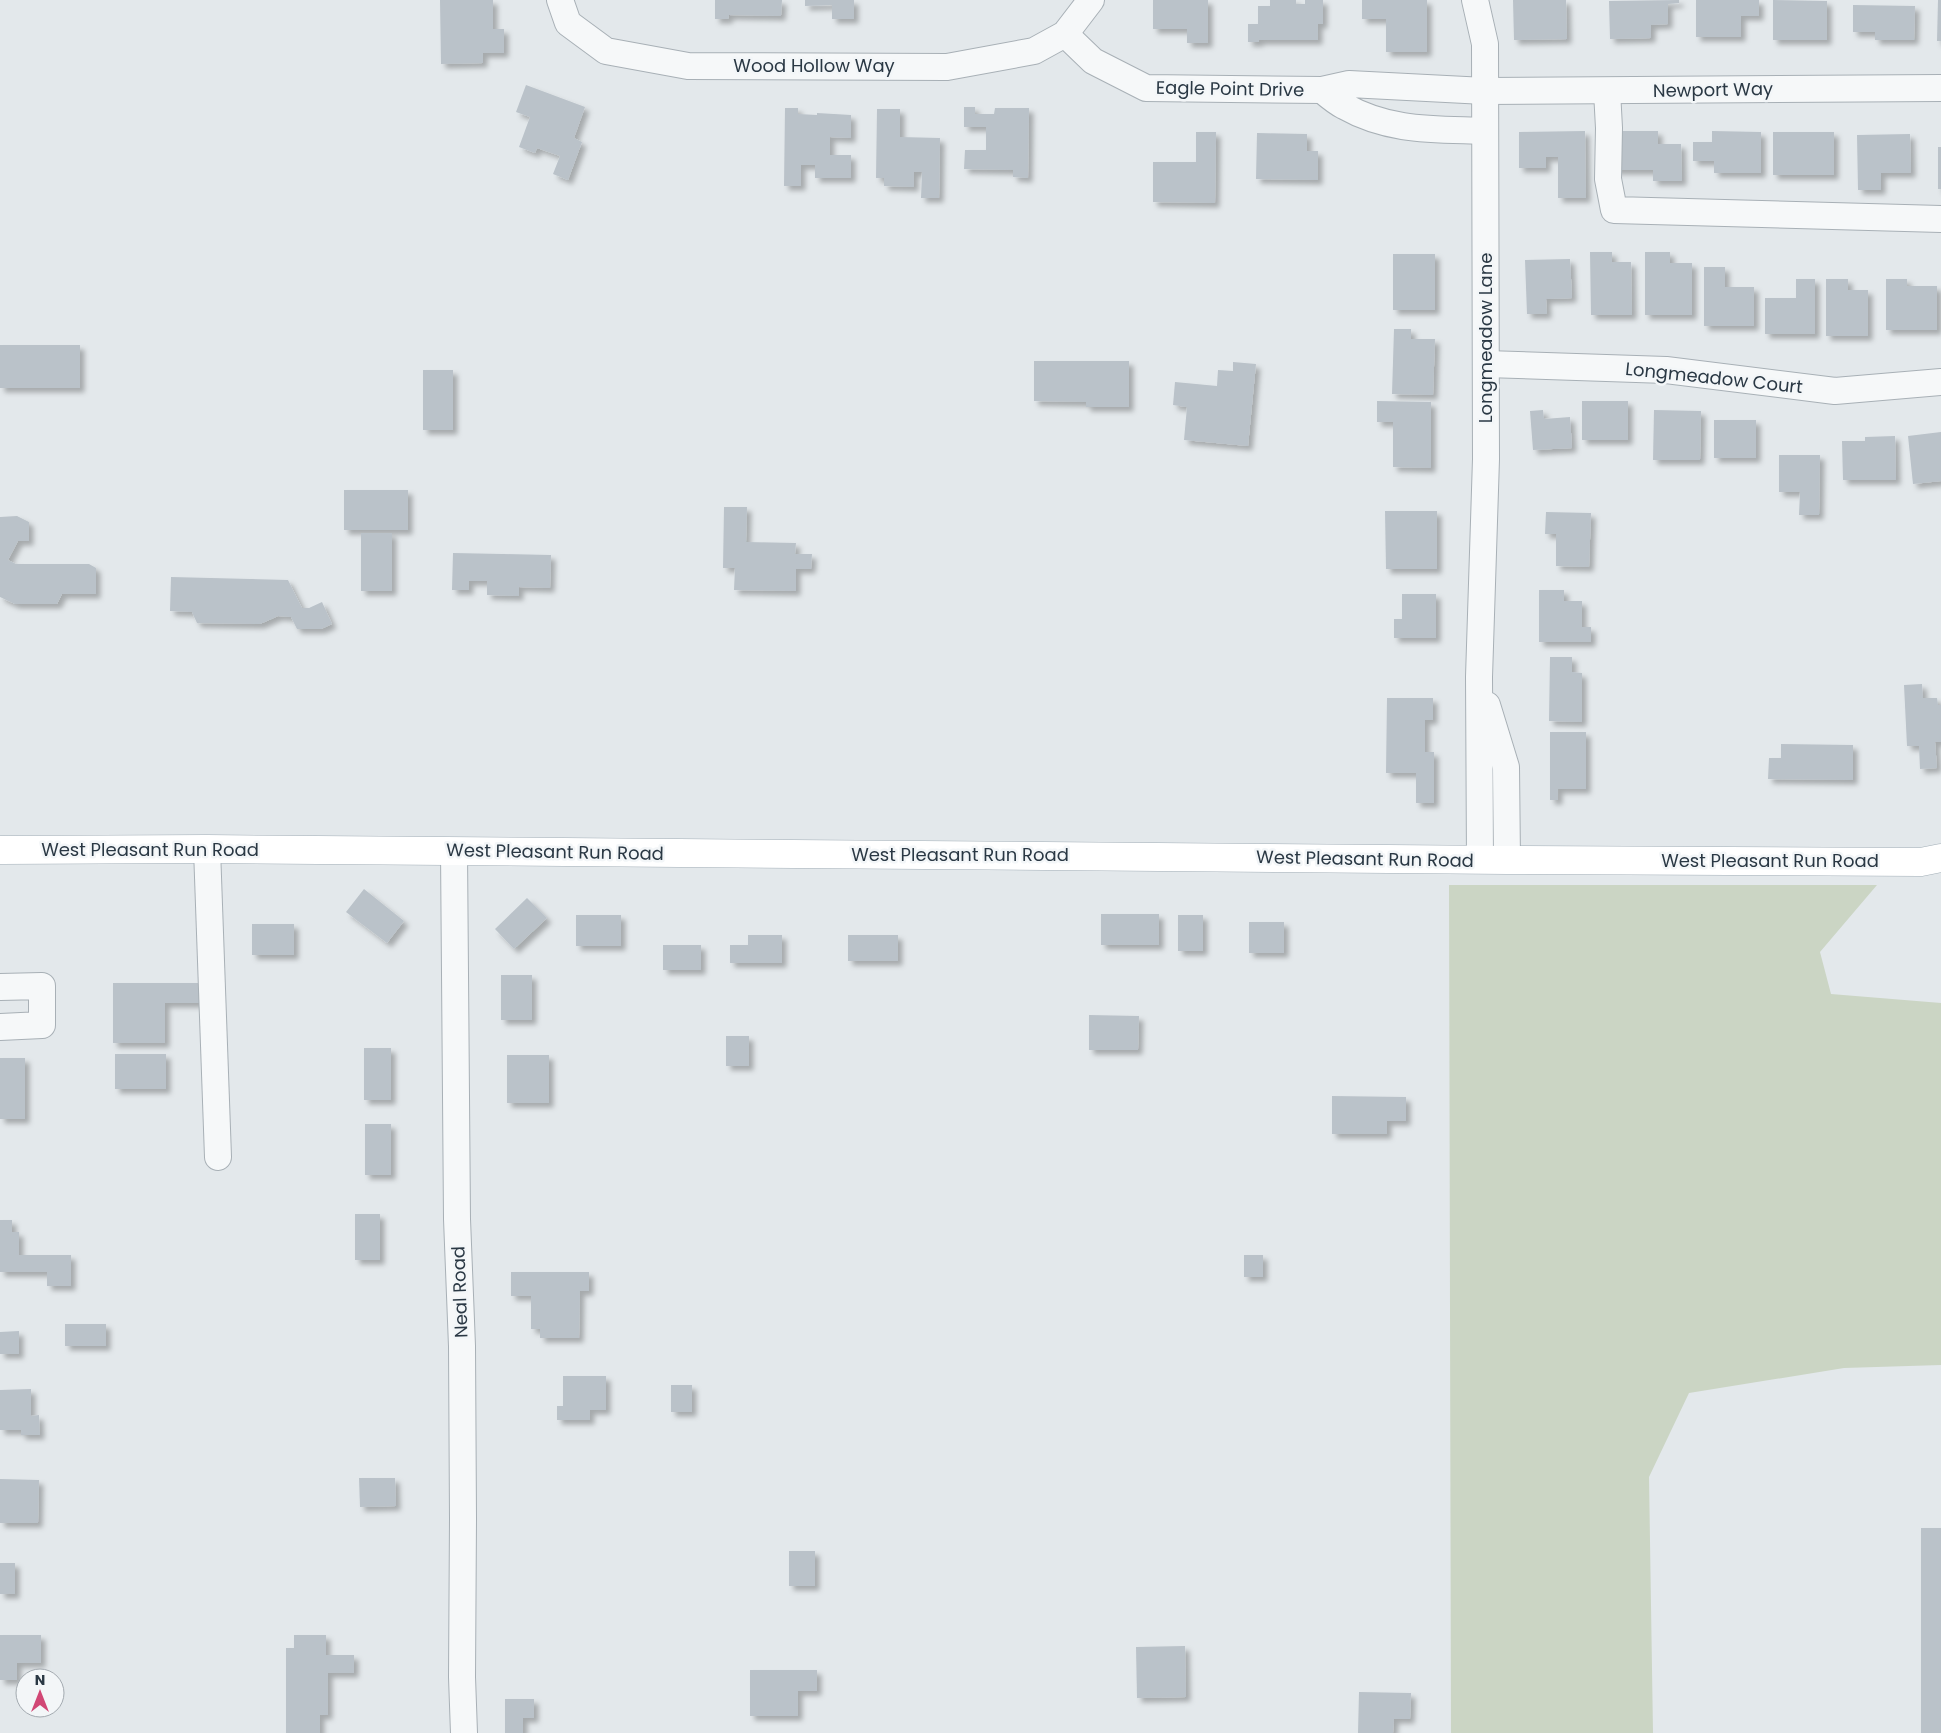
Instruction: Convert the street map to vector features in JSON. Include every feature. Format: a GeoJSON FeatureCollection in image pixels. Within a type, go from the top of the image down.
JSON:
{"type":"FeatureCollection","features":[{"type":"Feature","properties":{"kind":"main road","name":"West Pleasant Run Road"},"geometry":{"type":"LineString","coordinates":[[0,850],[207,849],[1934,862]]}},
{"type":"Feature","properties":{"kind":"street"},"geometry":{"type":"LineString","coordinates":[[1064,34],[1091,0]]}},
{"type":"Feature","properties":{"kind":"street","name":"Longmeadow Lane"},"geometry":{"type":"LineString","coordinates":[[1476,0],[1485,44],[1486,131],[1486,459],[1479,678],[1480,860]]}},
{"type":"Feature","properties":{"kind":"street","name":"Wood Hollow Way"},"geometry":{"type":"LineString","coordinates":[[564,11],[606,52],[688,66],[947,67],[1034,52],[1064,34]]}},
{"type":"Feature","properties":{"kind":"street","name":"Eagle Point Drive"},"geometry":{"type":"LineString","coordinates":[[1064,34],[1093,61],[1146,88],[1322,90],[1349,84],[1485,91]]}},
{"type":"Feature","properties":{"kind":"street"},"geometry":{"type":"LineString","coordinates":[[1382,123],[1384,86]]}},
{"type":"Feature","properties":{"kind":"street","name":"Newport Way"},"geometry":{"type":"LineString","coordinates":[[1485,91],[1941,88]]}},
{"type":"Feature","properties":{"kind":"street","name":"Eagle Point Drive"},"geometry":{"type":"LineString","coordinates":[[1322,90],[1343,106],[1382,123],[1407,128],[1486,131]]}},
{"type":"Feature","properties":{"kind":"street"},"geometry":{"type":"LineString","coordinates":[[1607,91],[1609,128],[1608,179],[1614,210],[1941,219]]}},
{"type":"Feature","properties":{"kind":"street","name":"Longmeadow Court"},"geometry":{"type":"LineString","coordinates":[[1486,364],[1666,370],[1835,391],[1941,382]]}},
{"type":"Feature","properties":{"kind":"street","name":"Longmeadow Lane"},"geometry":{"type":"LineString","coordinates":[[1479,678],[1506,767],[1507,860]]}},
{"type":"Feature","properties":{"kind":"street"},"geometry":{"type":"LineString","coordinates":[[207,849],[218,1157]]}},
{"type":"Feature","properties":{"kind":"street","name":"Neal Road"},"geometry":{"type":"LineString","coordinates":[[454,851],[457,1219],[462,1355],[462,1677],[464,1733]]}},
{"type":"Feature","properties":{"kind":"street"},"geometry":{"type":"LineString","coordinates":[[0,987],[42,986],[42,1025],[0,1027]]}},
{"type":"Feature","properties":{"kind":"green space"},"geometry":{"type":"Polygon","coordinates":[[[1449,885],[1877,885],[1820,952],[1831,994],[1941,1003],[1941,1365],[1844,1368],[1689,1393],[1649,1477],[1653,1733],[1451,1733],[1449,885]]]}},
{"type":"Feature","properties":{"kind":"building"},"geometry":{"type":"Polygon","coordinates":[[[440,0],[493,0],[493,29],[504,29],[504,53],[483,53],[483,63],[441,64],[440,0]]]}},
{"type":"Feature","properties":{"kind":"building"},"geometry":{"type":"Polygon","coordinates":[[[715,0],[782,0],[781,16],[729,15],[728,19],[715,19],[715,0]]]}},
{"type":"Feature","properties":{"kind":"building"},"geometry":{"type":"Polygon","coordinates":[[[805,0],[854,0],[854,19],[832,19],[832,5],[805,6],[805,0]]]}},
{"type":"Feature","properties":{"kind":"building"},"geometry":{"type":"Polygon","coordinates":[[[1153,0],[1208,0],[1208,43],[1187,43],[1187,29],[1153,29],[1153,0]]]}},
{"type":"Feature","properties":{"kind":"building"},"geometry":{"type":"Polygon","coordinates":[[[1270,0],[1296,0],[1296,4],[1305,4],[1305,0],[1323,0],[1323,24],[1318,24],[1318,40],[1259,40],[1259,42],[1248,42],[1248,24],[1258,24],[1258,6],[1270,6],[1270,0]]]}},
{"type":"Feature","properties":{"kind":"building"},"geometry":{"type":"Polygon","coordinates":[[[1362,0],[1427,0],[1427,52],[1386,52],[1386,19],[1362,19],[1362,0]]]}},
{"type":"Feature","properties":{"kind":"building"},"geometry":{"type":"Polygon","coordinates":[[[1513,0],[1566,0],[1567,39],[1514,40],[1513,0]]]}},
{"type":"Feature","properties":{"kind":"building"},"geometry":{"type":"Polygon","coordinates":[[[1679,0],[1679,3],[1668,4],[1668,24],[1651,25],[1651,38],[1610,39],[1609,1],[1679,0]]]}},
{"type":"Feature","properties":{"kind":"building"},"geometry":{"type":"Polygon","coordinates":[[[1696,0],[1759,0],[1759,16],[1741,16],[1741,37],[1696,37],[1696,0]]]}},
{"type":"Feature","properties":{"kind":"building"},"geometry":{"type":"Polygon","coordinates":[[[1773,0],[1827,1],[1827,40],[1773,40],[1773,0]]]}},
{"type":"Feature","properties":{"kind":"building"},"geometry":{"type":"Polygon","coordinates":[[[1938,0],[1941,0],[1941,41],[1937,41],[1938,0]]]}},
{"type":"Feature","properties":{"kind":"building"},"geometry":{"type":"Polygon","coordinates":[[[1853,5],[1915,6],[1914,40],[1875,40],[1875,32],[1853,32],[1853,5]]]}},
{"type":"Feature","properties":{"kind":"building"},"geometry":{"type":"Polygon","coordinates":[[[526,85],[585,107],[574,138],[582,142],[568,180],[553,174],[560,156],[537,148],[535,153],[519,147],[530,117],[516,112],[526,85]]]}},
{"type":"Feature","properties":{"kind":"building"},"geometry":{"type":"Polygon","coordinates":[[[964,107],[975,107],[975,114],[994,114],[995,108],[1029,108],[1028,178],[1013,177],[1013,170],[964,169],[965,150],[986,150],[986,127],[964,127],[964,107]]]}},
{"type":"Feature","properties":{"kind":"building"},"geometry":{"type":"Polygon","coordinates":[[[785,108],[798,108],[798,114],[851,115],[851,138],[830,137],[830,155],[851,155],[851,178],[815,178],[815,165],[801,165],[801,186],[784,186],[785,108]]]}},
{"type":"Feature","properties":{"kind":"building"},"geometry":{"type":"Polygon","coordinates":[[[877,109],[900,109],[900,137],[940,138],[939,198],[921,198],[922,172],[914,172],[914,187],[884,186],[884,178],[876,178],[877,109]]]}},
{"type":"Feature","properties":{"kind":"building"},"geometry":{"type":"Polygon","coordinates":[[[1585,131],[1586,198],[1558,198],[1558,157],[1546,157],[1546,168],[1519,168],[1519,132],[1585,131]]]}},
{"type":"Feature","properties":{"kind":"building"},"geometry":{"type":"Polygon","coordinates":[[[1613,131],[1658,131],[1658,144],[1681,144],[1682,181],[1653,181],[1653,170],[1613,170],[1613,131]]]}},
{"type":"Feature","properties":{"kind":"building"},"geometry":{"type":"Polygon","coordinates":[[[1712,131],[1761,132],[1761,173],[1714,173],[1714,161],[1693,161],[1693,142],[1712,142],[1712,131]]]}},
{"type":"Feature","properties":{"kind":"building"},"geometry":{"type":"Polygon","coordinates":[[[1196,132],[1216,132],[1215,203],[1153,202],[1153,162],[1196,162],[1196,132]]]}},
{"type":"Feature","properties":{"kind":"building"},"geometry":{"type":"Polygon","coordinates":[[[1773,132],[1834,132],[1834,175],[1773,175],[1773,132]]]}},
{"type":"Feature","properties":{"kind":"building"},"geometry":{"type":"Polygon","coordinates":[[[1257,133],[1307,134],[1307,151],[1318,151],[1318,180],[1256,179],[1257,133]]]}},
{"type":"Feature","properties":{"kind":"building"},"geometry":{"type":"Polygon","coordinates":[[[1910,134],[1911,173],[1881,173],[1881,190],[1858,190],[1857,135],[1910,134]]]}},
{"type":"Feature","properties":{"kind":"building"},"geometry":{"type":"Polygon","coordinates":[[[1938,147],[1941,147],[1941,189],[1938,189],[1938,147]]]}},
{"type":"Feature","properties":{"kind":"building"},"geometry":{"type":"Polygon","coordinates":[[[1590,252],[1612,252],[1612,262],[1631,262],[1632,315],[1591,315],[1590,252]]]}},
{"type":"Feature","properties":{"kind":"building"},"geometry":{"type":"Polygon","coordinates":[[[1645,252],[1670,252],[1670,263],[1692,263],[1692,315],[1645,315],[1645,252]]]}},
{"type":"Feature","properties":{"kind":"building"},"geometry":{"type":"Polygon","coordinates":[[[1393,254],[1435,254],[1435,310],[1393,310],[1393,254]]]}},
{"type":"Feature","properties":{"kind":"building"},"geometry":{"type":"Polygon","coordinates":[[[1570,259],[1572,298],[1546,299],[1547,314],[1527,314],[1525,260],[1570,259]]]}},
{"type":"Feature","properties":{"kind":"building"},"geometry":{"type":"Polygon","coordinates":[[[1704,267],[1725,267],[1725,287],[1754,287],[1754,326],[1704,326],[1704,267]]]}},
{"type":"Feature","properties":{"kind":"building"},"geometry":{"type":"Polygon","coordinates":[[[1796,279],[1815,279],[1815,334],[1765,334],[1765,298],[1796,298],[1796,279]]]}},
{"type":"Feature","properties":{"kind":"building"},"geometry":{"type":"Polygon","coordinates":[[[1826,279],[1848,279],[1848,290],[1868,290],[1868,336],[1826,336],[1826,279]]]}},
{"type":"Feature","properties":{"kind":"building"},"geometry":{"type":"Polygon","coordinates":[[[1886,279],[1907,279],[1907,286],[1937,286],[1937,330],[1886,330],[1886,279]]]}},
{"type":"Feature","properties":{"kind":"building"},"geometry":{"type":"Polygon","coordinates":[[[1394,329],[1411,329],[1411,339],[1435,339],[1433,395],[1392,394],[1394,329]]]}},
{"type":"Feature","properties":{"kind":"building"},"geometry":{"type":"Polygon","coordinates":[[[0,345],[80,345],[80,388],[0,388],[0,345]]]}},
{"type":"Feature","properties":{"kind":"building"},"geometry":{"type":"Polygon","coordinates":[[[1034,361],[1129,361],[1129,407],[1086,407],[1086,402],[1034,401],[1034,361]]]}},
{"type":"Feature","properties":{"kind":"building"},"geometry":{"type":"Polygon","coordinates":[[[1233,362],[1256,364],[1248,446],[1184,440],[1187,407],[1173,405],[1175,382],[1217,386],[1218,370],[1233,371],[1233,362]]]}},
{"type":"Feature","properties":{"kind":"building"},"geometry":{"type":"Polygon","coordinates":[[[423,370],[453,370],[453,430],[423,430],[423,370]]]}},
{"type":"Feature","properties":{"kind":"building"},"geometry":{"type":"Polygon","coordinates":[[[1377,401],[1431,402],[1431,468],[1393,467],[1393,422],[1377,422],[1377,401]]]}},
{"type":"Feature","properties":{"kind":"building"},"geometry":{"type":"Polygon","coordinates":[[[1582,401],[1628,401],[1628,440],[1582,440],[1582,401]]]}},
{"type":"Feature","properties":{"kind":"building"},"geometry":{"type":"Polygon","coordinates":[[[1543,410],[1544,419],[1570,417],[1572,448],[1533,450],[1530,411],[1543,410]]]}},
{"type":"Feature","properties":{"kind":"building"},"geometry":{"type":"Polygon","coordinates":[[[1654,410],[1701,411],[1700,460],[1653,460],[1654,410]]]}},
{"type":"Feature","properties":{"kind":"building"},"geometry":{"type":"Polygon","coordinates":[[[1714,420],[1756,420],[1756,458],[1714,458],[1714,420]]]}},
{"type":"Feature","properties":{"kind":"building"},"geometry":{"type":"Polygon","coordinates":[[[1941,432],[1941,481],[1913,484],[1908,436],[1941,432]]]}},
{"type":"Feature","properties":{"kind":"building"},"geometry":{"type":"Polygon","coordinates":[[[1895,436],[1896,480],[1843,480],[1842,441],[1865,441],[1865,437],[1895,436]]]}},
{"type":"Feature","properties":{"kind":"building"},"geometry":{"type":"Polygon","coordinates":[[[1779,455],[1820,455],[1819,515],[1799,515],[1800,492],[1779,492],[1779,455]]]}},
{"type":"Feature","properties":{"kind":"building"},"geometry":{"type":"Polygon","coordinates":[[[344,490],[408,490],[408,530],[344,530],[344,490]]]}},
{"type":"Feature","properties":{"kind":"building"},"geometry":{"type":"Polygon","coordinates":[[[724,507],[747,507],[746,542],[796,543],[795,554],[812,554],[811,569],[796,569],[796,591],[734,590],[735,568],[723,568],[724,507]]]}},
{"type":"Feature","properties":{"kind":"building"},"geometry":{"type":"Polygon","coordinates":[[[1385,511],[1437,511],[1437,569],[1386,569],[1385,511]]]}},
{"type":"Feature","properties":{"kind":"building"},"geometry":{"type":"Polygon","coordinates":[[[1546,512],[1591,513],[1589,567],[1556,566],[1556,534],[1545,534],[1546,512]]]}},
{"type":"Feature","properties":{"kind":"building"},"geometry":{"type":"Polygon","coordinates":[[[17,516],[29,522],[29,541],[18,541],[8,560],[16,564],[89,564],[96,568],[96,594],[62,594],[57,604],[15,604],[0,597],[0,517],[17,516]]]}},
{"type":"Feature","properties":{"kind":"building"},"geometry":{"type":"Polygon","coordinates":[[[361,533],[392,533],[392,591],[361,591],[361,533]]]}},
{"type":"Feature","properties":{"kind":"building"},"geometry":{"type":"Polygon","coordinates":[[[453,553],[551,555],[550,588],[519,587],[519,596],[487,595],[487,581],[469,581],[469,590],[452,590],[453,553]]]}},
{"type":"Feature","properties":{"kind":"building"},"geometry":{"type":"Polygon","coordinates":[[[171,577],[288,580],[302,608],[309,608],[322,602],[332,624],[321,629],[297,629],[291,617],[278,616],[260,624],[197,623],[192,612],[170,611],[171,577]]]}},
{"type":"Feature","properties":{"kind":"building"},"geometry":{"type":"Polygon","coordinates":[[[1539,590],[1564,590],[1564,601],[1582,601],[1582,627],[1591,627],[1591,642],[1539,642],[1539,590]]]}},
{"type":"Feature","properties":{"kind":"building"},"geometry":{"type":"Polygon","coordinates":[[[1402,594],[1436,594],[1436,638],[1394,638],[1394,619],[1402,619],[1402,594]]]}},
{"type":"Feature","properties":{"kind":"building"},"geometry":{"type":"Polygon","coordinates":[[[1550,657],[1572,657],[1572,672],[1582,673],[1582,722],[1549,721],[1550,657]]]}},
{"type":"Feature","properties":{"kind":"building"},"geometry":{"type":"Polygon","coordinates":[[[1922,684],[1923,698],[1937,698],[1938,705],[1941,705],[1941,742],[1935,742],[1937,768],[1920,769],[1919,746],[1907,746],[1904,685],[1922,684]]]}},
{"type":"Feature","properties":{"kind":"building"},"geometry":{"type":"Polygon","coordinates":[[[1387,698],[1433,698],[1433,720],[1425,720],[1425,752],[1434,752],[1434,803],[1416,803],[1416,773],[1386,773],[1387,698]]]}},
{"type":"Feature","properties":{"kind":"building"},"geometry":{"type":"Polygon","coordinates":[[[1550,732],[1586,732],[1586,789],[1558,789],[1558,800],[1550,800],[1550,732]]]}},
{"type":"Feature","properties":{"kind":"building"},"geometry":{"type":"Polygon","coordinates":[[[1781,744],[1853,745],[1853,780],[1768,779],[1769,758],[1781,758],[1781,744]]]}},
{"type":"Feature","properties":{"kind":"building"},"geometry":{"type":"Polygon","coordinates":[[[364,889],[404,921],[387,943],[346,912],[364,889]]]}},
{"type":"Feature","properties":{"kind":"building"},"geometry":{"type":"Polygon","coordinates":[[[527,898],[547,918],[514,949],[495,929],[527,898]]]}},
{"type":"Feature","properties":{"kind":"building"},"geometry":{"type":"Polygon","coordinates":[[[1101,914],[1159,914],[1159,945],[1101,945],[1101,914]]]}},
{"type":"Feature","properties":{"kind":"building"},"geometry":{"type":"Polygon","coordinates":[[[576,915],[621,915],[621,946],[576,946],[576,915]]]}},
{"type":"Feature","properties":{"kind":"building"},"geometry":{"type":"Polygon","coordinates":[[[1178,915],[1203,915],[1203,951],[1178,951],[1178,915]]]}},
{"type":"Feature","properties":{"kind":"building"},"geometry":{"type":"Polygon","coordinates":[[[1249,922],[1284,922],[1284,953],[1249,953],[1249,922]]]}},
{"type":"Feature","properties":{"kind":"building"},"geometry":{"type":"Polygon","coordinates":[[[252,924],[294,924],[294,955],[252,955],[252,924]]]}},
{"type":"Feature","properties":{"kind":"building"},"geometry":{"type":"Polygon","coordinates":[[[748,935],[782,935],[782,963],[730,963],[730,945],[748,945],[748,935]]]}},
{"type":"Feature","properties":{"kind":"building"},"geometry":{"type":"Polygon","coordinates":[[[848,935],[898,935],[898,961],[848,961],[848,935]]]}},
{"type":"Feature","properties":{"kind":"building"},"geometry":{"type":"Polygon","coordinates":[[[663,945],[701,945],[701,970],[663,970],[663,945]]]}},
{"type":"Feature","properties":{"kind":"building"},"geometry":{"type":"Polygon","coordinates":[[[501,975],[532,975],[532,1020],[501,1020],[501,975]]]}},
{"type":"Feature","properties":{"kind":"building"},"geometry":{"type":"Polygon","coordinates":[[[113,983],[199,983],[199,1003],[165,1003],[165,1043],[113,1043],[113,983]]]}},
{"type":"Feature","properties":{"kind":"building"},"geometry":{"type":"Polygon","coordinates":[[[1089,1015],[1139,1016],[1138,1050],[1089,1050],[1089,1015]]]}},
{"type":"Feature","properties":{"kind":"building"},"geometry":{"type":"Polygon","coordinates":[[[726,1036],[749,1036],[749,1066],[726,1066],[726,1036]]]}},
{"type":"Feature","properties":{"kind":"building"},"geometry":{"type":"Polygon","coordinates":[[[364,1048],[391,1048],[391,1100],[364,1100],[364,1048]]]}},
{"type":"Feature","properties":{"kind":"building"},"geometry":{"type":"Polygon","coordinates":[[[115,1054],[166,1054],[166,1089],[115,1089],[115,1054]]]}},
{"type":"Feature","properties":{"kind":"building"},"geometry":{"type":"Polygon","coordinates":[[[507,1055],[549,1055],[549,1103],[507,1103],[507,1055]]]}},
{"type":"Feature","properties":{"kind":"building"},"geometry":{"type":"Polygon","coordinates":[[[0,1058],[25,1058],[25,1119],[0,1119],[0,1058]]]}},
{"type":"Feature","properties":{"kind":"building"},"geometry":{"type":"Polygon","coordinates":[[[1332,1096],[1406,1097],[1406,1121],[1387,1121],[1387,1134],[1332,1134],[1332,1096]]]}},
{"type":"Feature","properties":{"kind":"building"},"geometry":{"type":"Polygon","coordinates":[[[365,1124],[391,1124],[391,1175],[365,1175],[365,1124]]]}},
{"type":"Feature","properties":{"kind":"building"},"geometry":{"type":"Polygon","coordinates":[[[355,1214],[380,1214],[380,1260],[355,1260],[355,1214]]]}},
{"type":"Feature","properties":{"kind":"building"},"geometry":{"type":"Polygon","coordinates":[[[0,1220],[12,1220],[12,1232],[19,1232],[19,1255],[71,1255],[71,1286],[47,1286],[47,1272],[0,1272],[0,1220]]]}},
{"type":"Feature","properties":{"kind":"building"},"geometry":{"type":"Polygon","coordinates":[[[1244,1255],[1263,1255],[1263,1277],[1244,1277],[1244,1255]]]}},
{"type":"Feature","properties":{"kind":"building"},"geometry":{"type":"Polygon","coordinates":[[[511,1272],[589,1272],[589,1291],[580,1291],[579,1338],[540,1338],[540,1329],[531,1329],[531,1296],[511,1296],[511,1272]]]}},
{"type":"Feature","properties":{"kind":"building"},"geometry":{"type":"Polygon","coordinates":[[[65,1324],[106,1324],[106,1346],[65,1346],[65,1324]]]}},
{"type":"Feature","properties":{"kind":"building"},"geometry":{"type":"Polygon","coordinates":[[[19,1331],[19,1354],[0,1354],[0,1332],[19,1331]]]}},
{"type":"Feature","properties":{"kind":"building"},"geometry":{"type":"Polygon","coordinates":[[[563,1376],[606,1376],[606,1410],[590,1410],[590,1420],[557,1420],[557,1406],[563,1406],[563,1376]]]}},
{"type":"Feature","properties":{"kind":"building"},"geometry":{"type":"Polygon","coordinates":[[[671,1385],[692,1385],[692,1412],[671,1412],[671,1385]]]}},
{"type":"Feature","properties":{"kind":"building"},"geometry":{"type":"Polygon","coordinates":[[[31,1389],[31,1416],[39,1415],[40,1435],[21,1435],[21,1430],[0,1430],[0,1390],[31,1389]]]}},
{"type":"Feature","properties":{"kind":"building"},"geometry":{"type":"Polygon","coordinates":[[[359,1478],[395,1478],[396,1506],[360,1507],[359,1478]]]}},
{"type":"Feature","properties":{"kind":"building"},"geometry":{"type":"Polygon","coordinates":[[[0,1479],[39,1480],[38,1523],[0,1523],[0,1479]]]}},
{"type":"Feature","properties":{"kind":"building"},"geometry":{"type":"Polygon","coordinates":[[[1921,1528],[1941,1528],[1941,1733],[1921,1733],[1921,1528]]]}},
{"type":"Feature","properties":{"kind":"building"},"geometry":{"type":"Polygon","coordinates":[[[789,1551],[815,1551],[815,1586],[789,1586],[789,1551]]]}},
{"type":"Feature","properties":{"kind":"building"},"geometry":{"type":"Polygon","coordinates":[[[0,1563],[15,1563],[15,1594],[0,1594],[0,1563]]]}},
{"type":"Feature","properties":{"kind":"building"},"geometry":{"type":"Polygon","coordinates":[[[0,1635],[41,1635],[41,1663],[17,1663],[15,1680],[0,1680],[0,1635]]]}},
{"type":"Feature","properties":{"kind":"building"},"geometry":{"type":"Polygon","coordinates":[[[294,1635],[326,1635],[326,1655],[354,1655],[354,1673],[328,1673],[328,1715],[320,1715],[320,1733],[286,1733],[286,1648],[294,1648],[294,1635]]]}},
{"type":"Feature","properties":{"kind":"building"},"geometry":{"type":"Polygon","coordinates":[[[1185,1646],[1186,1697],[1137,1698],[1136,1647],[1185,1646]]]}},
{"type":"Feature","properties":{"kind":"building"},"geometry":{"type":"Polygon","coordinates":[[[750,1670],[817,1670],[817,1691],[798,1691],[798,1716],[750,1716],[750,1670]]]}},
{"type":"Feature","properties":{"kind":"building"},"geometry":{"type":"Polygon","coordinates":[[[1359,1692],[1411,1693],[1410,1719],[1394,1719],[1393,1733],[1358,1733],[1359,1692]]]}},
{"type":"Feature","properties":{"kind":"building"},"geometry":{"type":"Polygon","coordinates":[[[505,1699],[534,1699],[534,1718],[523,1718],[523,1733],[505,1733],[505,1699]]]}}]}
